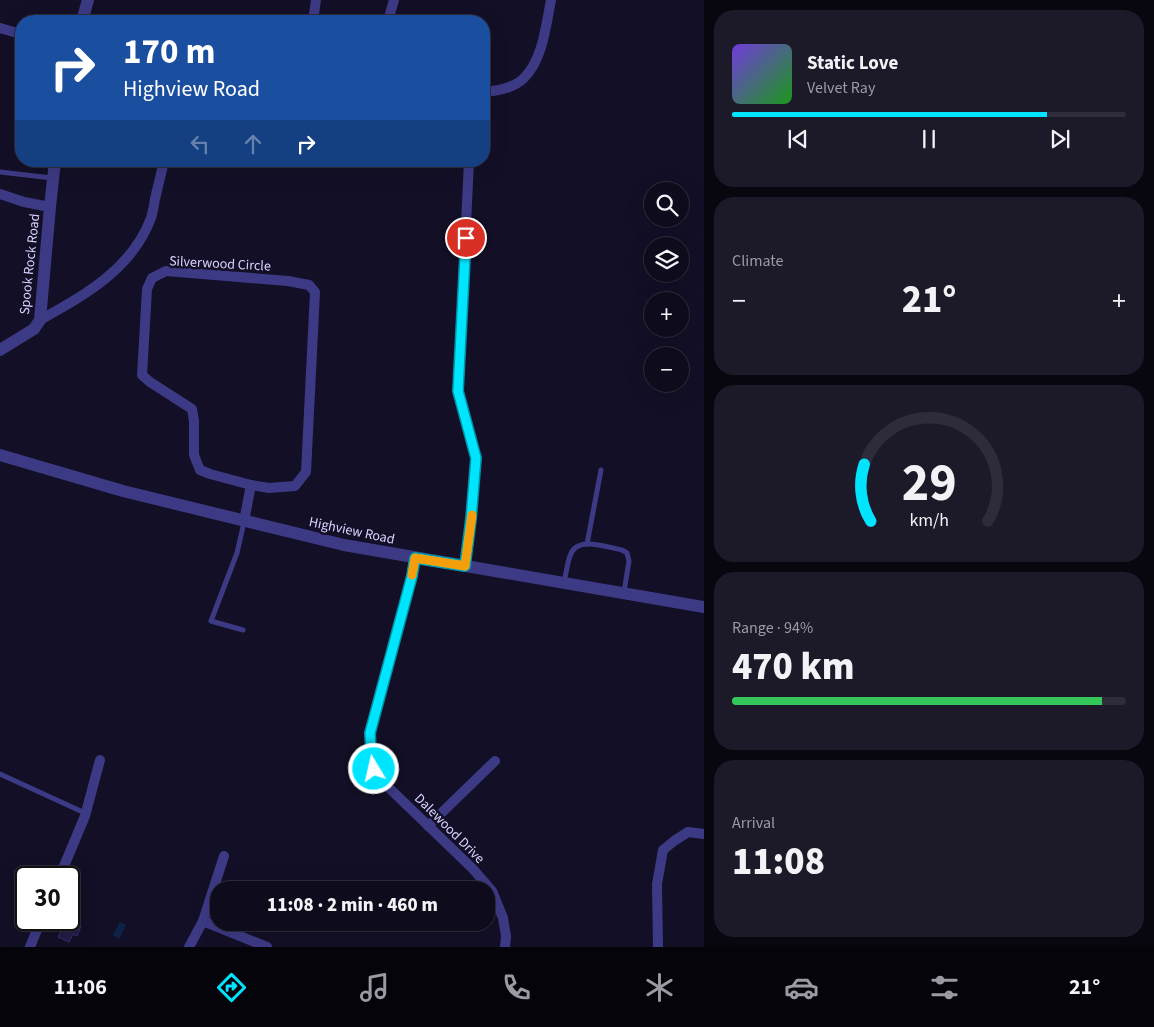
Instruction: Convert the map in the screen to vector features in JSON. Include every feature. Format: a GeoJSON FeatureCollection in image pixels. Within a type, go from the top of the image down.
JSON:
{"type":"FeatureCollection","features":[{"type":"Feature","properties":{"kind":"street"},"geometry":{"type":"LineString","coordinates":[[84,15],[88,0]]}},
{"type":"Feature","properties":{"kind":"street"},"geometry":{"type":"LineString","coordinates":[[314,15],[316,0]]}},
{"type":"Feature","properties":{"kind":"street"},"geometry":{"type":"LineString","coordinates":[[390,15],[394,0]]}},
{"type":"Feature","properties":{"kind":"street"},"geometry":{"type":"LineString","coordinates":[[490,92],[513,85],[524,77],[533,65],[542,44],[551,0]]}},
{"type":"Feature","properties":{"kind":"street"},"geometry":{"type":"LineString","coordinates":[[0,28],[15,32]]}},
{"type":"Feature","properties":{"kind":"street","name":"Spook Rock Road"},"geometry":{"type":"LineString","coordinates":[[0,350],[34,329],[40,320],[54,167]]}},
{"type":"Feature","properties":{"kind":"street"},"geometry":{"type":"LineString","coordinates":[[40,320],[81,298],[116,270],[138,245],[151,217],[163,167]]}},
{"type":"Feature","properties":{"kind":"street"},"geometry":{"type":"LineString","coordinates":[[465,566],[476,458],[458,391],[469,167]]}},
{"type":"Feature","properties":{"kind":"street"},"geometry":{"type":"LineString","coordinates":[[0,194],[24,202],[50,207]]}},
{"type":"Feature","properties":{"kind":"street","name":"Silverwood Circle"},"geometry":{"type":"LineString","coordinates":[[166,271],[288,280],[309,285],[315,292],[306,472],[295,486],[269,488],[251,485],[200,470],[194,455],[192,409],[142,375],[147,289],[152,278],[166,271]]}},
{"type":"Feature","properties":{"kind":"street","name":"Highview Road"},"geometry":{"type":"LineString","coordinates":[[0,455],[123,491],[344,545],[704,607]]}},
{"type":"Feature","properties":{"kind":"street"},"geometry":{"type":"LineString","coordinates":[[244,521],[251,485]]}},
{"type":"Feature","properties":{"kind":"street","name":"Dalewood Drive"},"geometry":{"type":"LineString","coordinates":[[415,558],[412,576],[370,733],[374,769],[386,785],[473,869],[492,891],[503,918],[506,936],[505,947]]}},
{"type":"Feature","properties":{"kind":"street"},"geometry":{"type":"LineString","coordinates":[[64,866],[86,813],[100,760]]}},
{"type":"Feature","properties":{"kind":"street"},"geometry":{"type":"LineString","coordinates":[[428,826],[495,761]]}},
{"type":"Feature","properties":{"kind":"street"},"geometry":{"type":"LineString","coordinates":[[658,947],[657,884],[663,850],[688,832],[704,834]]}},
{"type":"Feature","properties":{"kind":"street"},"geometry":{"type":"LineString","coordinates":[[189,947],[202,921],[224,856]]}},
{"type":"Feature","properties":{"kind":"street"},"geometry":{"type":"LineString","coordinates":[[202,921],[268,947]]}},
{"type":"Feature","properties":{"kind":"street"},"geometry":{"type":"LineString","coordinates":[[30,947],[37,931]]}},
{"type":"Feature","properties":{"kind":"lane"},"geometry":{"type":"LineString","coordinates":[[0,172],[53,178]]}},
{"type":"Feature","properties":{"kind":"lane"},"geometry":{"type":"LineString","coordinates":[[587,544],[600,470]]}},
{"type":"Feature","properties":{"kind":"lane"},"geometry":{"type":"LineString","coordinates":[[243,630],[212,621],[237,553],[244,521]]}},
{"type":"Feature","properties":{"kind":"lane"},"geometry":{"type":"LineString","coordinates":[[564,583],[570,555],[574,548],[587,544],[622,550],[627,553],[629,561],[624,594]]}},
{"type":"Feature","properties":{"kind":"lane"},"geometry":{"type":"LineString","coordinates":[[0,774],[86,813]]}},
{"type":"Feature","properties":{"kind":"water"},"geometry":{"type":"Polygon","coordinates":[[[120,922],[126,925],[119,939],[113,935],[120,922]]]}},
{"type":"Feature","properties":{"kind":"building"},"geometry":{"type":"Polygon","coordinates":[[[61,931],[79,931],[77,936],[73,934],[69,942],[58,937],[61,931]]]}},
{"type":"Feature","properties":{"kind":"slow traffic"},"geometry":{"type":"LineString","coordinates":[[412,575],[415,558],[465,566],[472,515]]}},
{"type":"Feature","properties":{"kind":"route"},"geometry":{"type":"LineString","coordinates":[[374,769],[370,733],[412,576],[415,558],[465,566],[476,458],[458,391],[466,238]]}}]}
